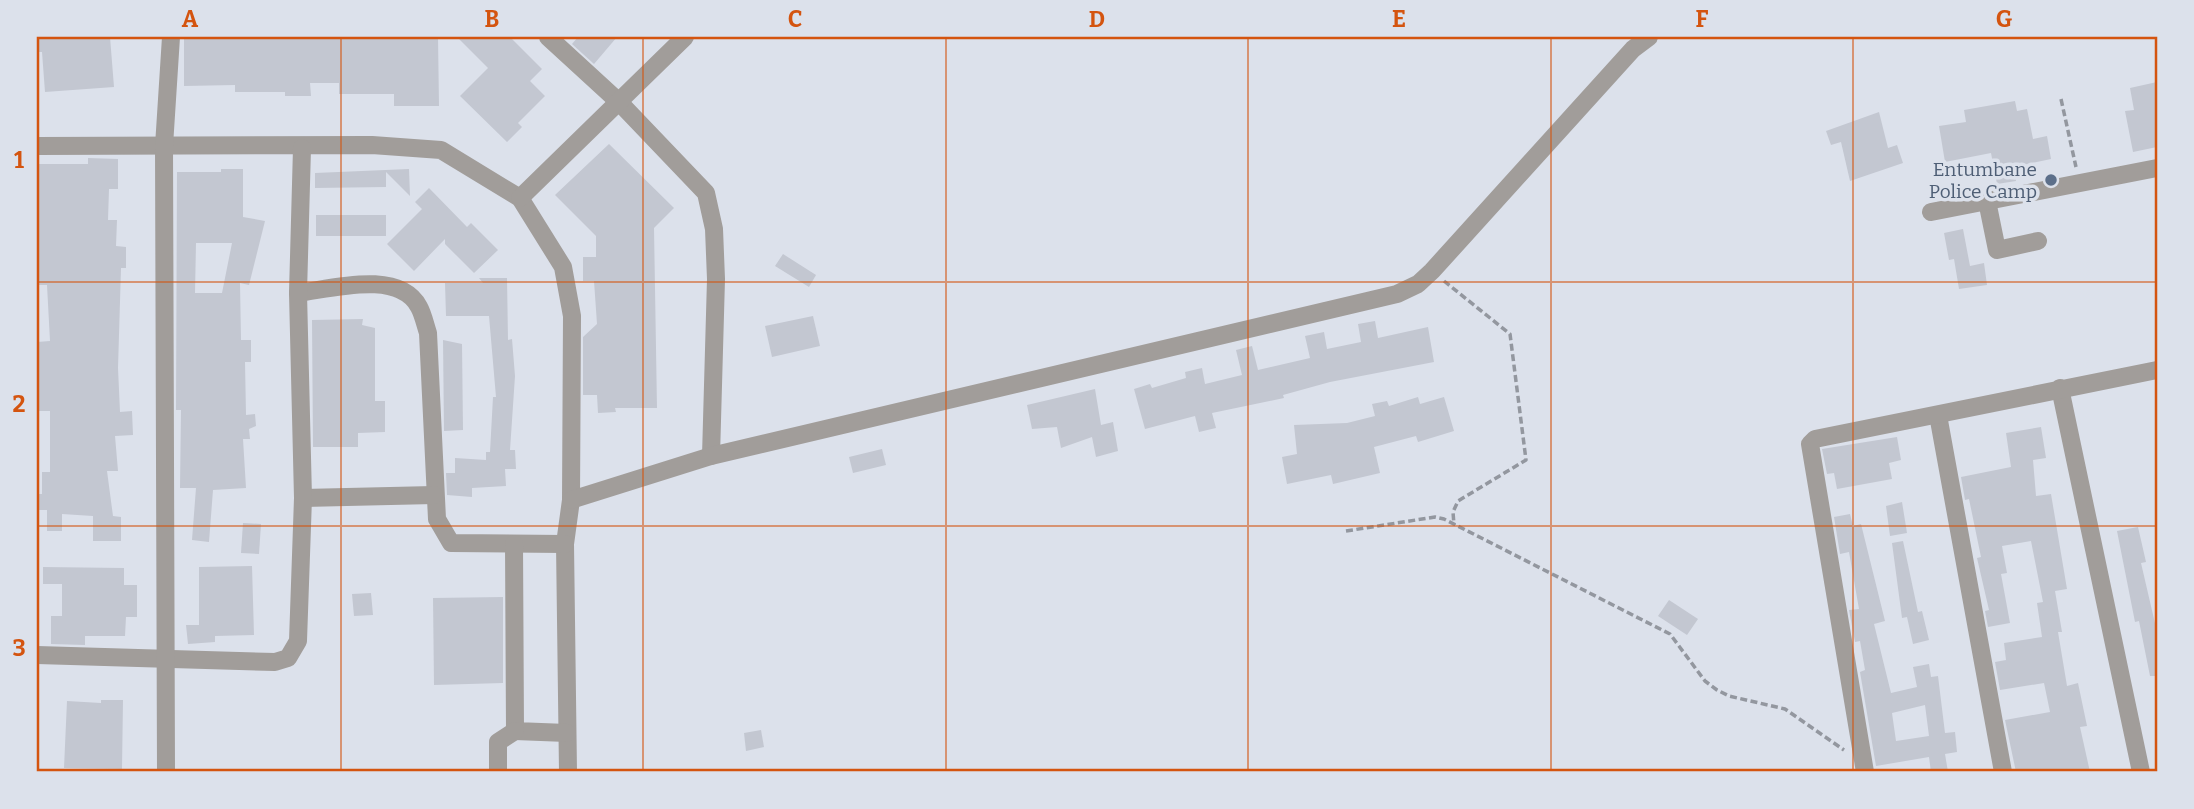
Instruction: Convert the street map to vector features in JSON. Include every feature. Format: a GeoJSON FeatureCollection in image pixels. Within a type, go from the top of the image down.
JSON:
{"type":"FeatureCollection","features":[{"type":"Feature","properties":{"kind":"street"},"geometry":{"type":"LineString","coordinates":[[166,772],[164,146],[171,37]]}},
{"type":"Feature","properties":{"kind":"street"},"geometry":{"type":"LineString","coordinates":[[548,37],[620,103],[706,193],[711,208],[716,279],[711,456]]}},
{"type":"Feature","properties":{"kind":"street"},"geometry":{"type":"LineString","coordinates":[[520,198],[685,37]]}},
{"type":"Feature","properties":{"kind":"street"},"geometry":{"type":"LineString","coordinates":[[571,500],[711,456],[1398,294],[1419,284],[1432,271],[1633,49],[1649,37]]}},
{"type":"Feature","properties":{"kind":"street"},"geometry":{"type":"LineString","coordinates":[[37,146],[302,148],[372,145],[441,150],[520,198],[563,267],[572,316],[571,500],[565,544],[568,772]]}},
{"type":"Feature","properties":{"kind":"street"},"geometry":{"type":"LineString","coordinates":[[37,655],[275,662],[288,658],[298,641],[303,498],[298,293],[302,148]]}},
{"type":"Feature","properties":{"kind":"street"},"geometry":{"type":"LineString","coordinates":[[1931,212],[2157,168]]}},
{"type":"Feature","properties":{"kind":"street"},"geometry":{"type":"LineString","coordinates":[[1987,201],[1997,250],[2038,241]]}},
{"type":"Feature","properties":{"kind":"street"},"geometry":{"type":"LineString","coordinates":[[298,293],[380,283],[405,293],[419,305],[428,333],[437,519],[451,543],[565,544]]}},
{"type":"Feature","properties":{"kind":"street"},"geometry":{"type":"LineString","coordinates":[[1864,768],[1810,444],[1815,439],[2157,370]]}},
{"type":"Feature","properties":{"kind":"street"},"geometry":{"type":"LineString","coordinates":[[2060,388],[2141,772]]}},
{"type":"Feature","properties":{"kind":"street"},"geometry":{"type":"LineString","coordinates":[[1938,415],[2003,772]]}},
{"type":"Feature","properties":{"kind":"street"},"geometry":{"type":"LineString","coordinates":[[303,498],[434,495]]}},
{"type":"Feature","properties":{"kind":"street"},"geometry":{"type":"LineString","coordinates":[[514,544],[515,732]]}},
{"type":"Feature","properties":{"kind":"street"},"geometry":{"type":"LineString","coordinates":[[498,772],[498,742],[515,732],[567,733]]}},
{"type":"Feature","properties":{"kind":"path"},"geometry":{"type":"LineString","coordinates":[[2061,99],[2079,183]]}},
{"type":"Feature","properties":{"kind":"path"},"geometry":{"type":"LineString","coordinates":[[1432,271],[1510,334],[1526,460],[1458,501],[1453,512],[1454,525]]}},
{"type":"Feature","properties":{"kind":"path"},"geometry":{"type":"LineString","coordinates":[[1346,531],[1435,517],[1454,525],[1670,634],[1705,681],[1717,690],[1728,696],[1785,709],[1864,768]]}},
{"type":"Feature","properties":{"kind":"building"},"geometry":{"type":"Polygon","coordinates":[[[37,37],[110,37],[114,87],[45,92],[42,52],[38,52],[37,37]]]}},
{"type":"Feature","properties":{"kind":"building"},"geometry":{"type":"Polygon","coordinates":[[[184,37],[438,37],[439,106],[394,106],[394,94],[339,94],[339,83],[310,83],[311,96],[285,96],[285,92],[235,92],[235,85],[184,86],[184,37]]]}},
{"type":"Feature","properties":{"kind":"building"},"geometry":{"type":"Polygon","coordinates":[[[457,37],[510,37],[542,69],[530,81],[545,96],[518,123],[522,127],[507,142],[460,96],[488,68],[457,37]]]}},
{"type":"Feature","properties":{"kind":"building"},"geometry":{"type":"Polygon","coordinates":[[[578,37],[617,37],[594,64],[572,44],[578,37]]]}},
{"type":"Feature","properties":{"kind":"building"},"geometry":{"type":"Polygon","coordinates":[[[2157,82],[2157,147],[2133,152],[2125,111],[2134,110],[2130,88],[2157,82]]]}},
{"type":"Feature","properties":{"kind":"building"},"geometry":{"type":"Polygon","coordinates":[[[2015,101],[2017,111],[2027,109],[2033,139],[2047,136],[2051,159],[2014,167],[2016,181],[1997,184],[1991,153],[1945,162],[1939,126],[1966,122],[1964,110],[2015,101]]]}},
{"type":"Feature","properties":{"kind":"building"},"geometry":{"type":"Polygon","coordinates":[[[1879,112],[1888,148],[1897,145],[1903,163],[1850,181],[1841,142],[1831,145],[1826,131],[1879,112]]]}},
{"type":"Feature","properties":{"kind":"building"},"geometry":{"type":"Polygon","coordinates":[[[609,144],[674,208],[654,228],[657,408],[615,408],[616,412],[598,413],[597,395],[583,395],[583,337],[597,324],[594,281],[583,281],[583,257],[596,257],[596,236],[555,195],[609,144]]]}},
{"type":"Feature","properties":{"kind":"building"},"geometry":{"type":"Polygon","coordinates":[[[88,158],[118,159],[118,189],[109,189],[108,220],[117,220],[116,246],[126,247],[126,268],[121,268],[118,368],[120,412],[132,411],[133,435],[115,436],[118,471],[107,471],[113,516],[121,517],[121,541],[93,541],[93,516],[62,514],[62,531],[47,531],[47,510],[37,510],[37,494],[42,494],[42,472],[50,472],[50,411],[37,411],[37,342],[50,341],[47,285],[38,285],[37,164],[88,164],[88,158]]]}},
{"type":"Feature","properties":{"kind":"building"},"geometry":{"type":"Polygon","coordinates":[[[221,169],[243,169],[243,217],[265,221],[249,285],[240,283],[241,340],[251,340],[251,362],[245,362],[246,415],[255,414],[256,426],[249,429],[250,439],[243,439],[246,488],[213,490],[209,542],[192,540],[196,488],[180,488],[181,410],[176,410],[177,172],[221,172],[221,169]],[[196,243],[195,293],[222,293],[232,243],[196,243]]]}},
{"type":"Feature","properties":{"kind":"building"},"geometry":{"type":"Polygon","coordinates":[[[409,169],[410,196],[386,172],[386,187],[315,188],[315,173],[409,169]]]}},
{"type":"Feature","properties":{"kind":"building"},"geometry":{"type":"Polygon","coordinates":[[[429,188],[467,227],[471,223],[498,250],[474,273],[445,244],[445,239],[414,271],[387,244],[422,209],[415,202],[429,188]]]}},
{"type":"Feature","properties":{"kind":"building"},"geometry":{"type":"Polygon","coordinates":[[[316,215],[386,215],[386,236],[316,236],[316,215]]]}},
{"type":"Feature","properties":{"kind":"building"},"geometry":{"type":"Polygon","coordinates":[[[1963,229],[1970,266],[1984,263],[1987,285],[1959,289],[1954,259],[1949,260],[1944,233],[1963,229]]]}},
{"type":"Feature","properties":{"kind":"building"},"geometry":{"type":"Polygon","coordinates":[[[783,254],[816,275],[809,287],[775,266],[783,254]]]}},
{"type":"Feature","properties":{"kind":"building"},"geometry":{"type":"Polygon","coordinates":[[[479,278],[507,278],[508,340],[512,339],[515,376],[510,450],[515,450],[516,469],[505,469],[506,486],[472,488],[472,497],[447,495],[446,473],[455,473],[455,458],[486,460],[486,452],[490,452],[493,397],[496,397],[489,316],[446,316],[445,283],[483,283],[479,278]]]}},
{"type":"Feature","properties":{"kind":"building"},"geometry":{"type":"Polygon","coordinates":[[[813,316],[820,346],[772,357],[765,326],[813,316]]]}},
{"type":"Feature","properties":{"kind":"building"},"geometry":{"type":"Polygon","coordinates":[[[363,319],[362,325],[375,328],[375,401],[385,401],[385,432],[358,433],[358,447],[313,447],[312,320],[363,319]]]}},
{"type":"Feature","properties":{"kind":"building"},"geometry":{"type":"Polygon","coordinates":[[[1375,321],[1378,338],[1428,327],[1434,362],[1330,382],[1283,395],[1284,398],[1212,413],[1216,428],[1199,432],[1195,416],[1145,429],[1134,389],[1150,384],[1152,388],[1186,378],[1185,372],[1202,368],[1205,384],[1242,375],[1236,350],[1252,346],[1258,370],[1310,358],[1305,336],[1324,332],[1327,349],[1361,342],[1358,324],[1375,321]]]}},
{"type":"Feature","properties":{"kind":"building"},"geometry":{"type":"Polygon","coordinates":[[[443,340],[462,344],[463,430],[444,431],[443,340]]]}},
{"type":"Feature","properties":{"kind":"building"},"geometry":{"type":"Polygon","coordinates":[[[1095,389],[1101,425],[1113,422],[1118,451],[1096,457],[1092,437],[1061,448],[1057,427],[1032,429],[1027,405],[1095,389]]]}},
{"type":"Feature","properties":{"kind":"building"},"geometry":{"type":"Polygon","coordinates":[[[1418,397],[1420,404],[1444,397],[1454,431],[1418,442],[1416,436],[1374,447],[1380,473],[1333,484],[1331,475],[1287,484],[1282,457],[1297,454],[1294,425],[1347,423],[1375,416],[1372,404],[1387,401],[1389,406],[1418,397]]]}},
{"type":"Feature","properties":{"kind":"building"},"geometry":{"type":"Polygon","coordinates":[[[2041,427],[2046,458],[2033,460],[2036,496],[2051,494],[2067,589],[2055,591],[2062,632],[2058,632],[2067,686],[2078,683],[2087,726],[2080,727],[2090,772],[2016,772],[2005,720],[2050,712],[2044,683],[2000,690],[1995,662],[2006,660],[2004,643],[2042,637],[2037,603],[2043,602],[2031,541],[2002,546],[2007,573],[2001,574],[2010,623],[1988,627],[1985,611],[1989,610],[1977,558],[1981,557],[1969,499],[1965,500],[1961,477],[2011,467],[2006,433],[2041,427]]]}},
{"type":"Feature","properties":{"kind":"building"},"geometry":{"type":"Polygon","coordinates":[[[1897,437],[1901,460],[1889,463],[1892,479],[1837,489],[1834,473],[1827,474],[1822,449],[1897,437]]]}},
{"type":"Feature","properties":{"kind":"building"},"geometry":{"type":"Polygon","coordinates":[[[882,449],[886,465],[853,473],[849,457],[882,449]]]}},
{"type":"Feature","properties":{"kind":"building"},"geometry":{"type":"Polygon","coordinates":[[[1902,502],[1907,533],[1890,536],[1886,506],[1902,502]]]}},
{"type":"Feature","properties":{"kind":"building"},"geometry":{"type":"Polygon","coordinates":[[[1850,514],[1853,526],[1861,524],[1885,621],[1874,624],[1891,693],[1917,687],[1913,667],[1929,664],[1931,677],[1938,676],[1945,733],[1955,732],[1957,752],[1945,754],[1948,772],[1931,772],[1929,757],[1876,766],[1860,672],[1865,670],[1860,641],[1855,642],[1849,610],[1859,609],[1849,552],[1840,554],[1834,517],[1850,514]],[[1925,705],[1892,713],[1896,741],[1929,736],[1925,705]]]}},
{"type":"Feature","properties":{"kind":"building"},"geometry":{"type":"Polygon","coordinates":[[[243,523],[261,524],[259,554],[241,553],[243,523]]]}},
{"type":"Feature","properties":{"kind":"building"},"geometry":{"type":"Polygon","coordinates":[[[2138,527],[2146,562],[2141,563],[2157,632],[2157,676],[2150,676],[2139,621],[2135,622],[2117,531],[2138,527]]]}},
{"type":"Feature","properties":{"kind":"building"},"geometry":{"type":"Polygon","coordinates":[[[1903,541],[1918,612],[1922,611],[1929,640],[1913,644],[1907,617],[1902,618],[1892,543],[1903,541]]]}},
{"type":"Feature","properties":{"kind":"building"},"geometry":{"type":"Polygon","coordinates":[[[252,566],[254,635],[215,636],[215,642],[188,644],[186,625],[199,625],[199,567],[252,566]]]}},
{"type":"Feature","properties":{"kind":"building"},"geometry":{"type":"Polygon","coordinates":[[[43,567],[124,568],[124,585],[137,585],[137,617],[126,617],[125,636],[85,636],[85,645],[51,644],[51,616],[62,616],[62,584],[43,584],[43,567]]]}},
{"type":"Feature","properties":{"kind":"building"},"geometry":{"type":"Polygon","coordinates":[[[371,593],[373,615],[354,616],[352,594],[371,593]]]}},
{"type":"Feature","properties":{"kind":"building"},"geometry":{"type":"Polygon","coordinates":[[[503,597],[503,683],[434,685],[433,598],[503,597]]]}},
{"type":"Feature","properties":{"kind":"building"},"geometry":{"type":"Polygon","coordinates":[[[1669,600],[1698,619],[1687,635],[1658,616],[1669,600]]]}},
{"type":"Feature","properties":{"kind":"building"},"geometry":{"type":"Polygon","coordinates":[[[101,700],[123,700],[122,769],[64,768],[67,701],[101,703],[101,700]]]}},
{"type":"Feature","properties":{"kind":"building"},"geometry":{"type":"Polygon","coordinates":[[[761,730],[764,747],[746,751],[744,733],[761,730]]]}},
{"type":"Feature","properties":{"kind":"place","name":"Entumbane Police Camp"},"geometry":{"type":"Point","coordinates":[2051,180]}}]}
